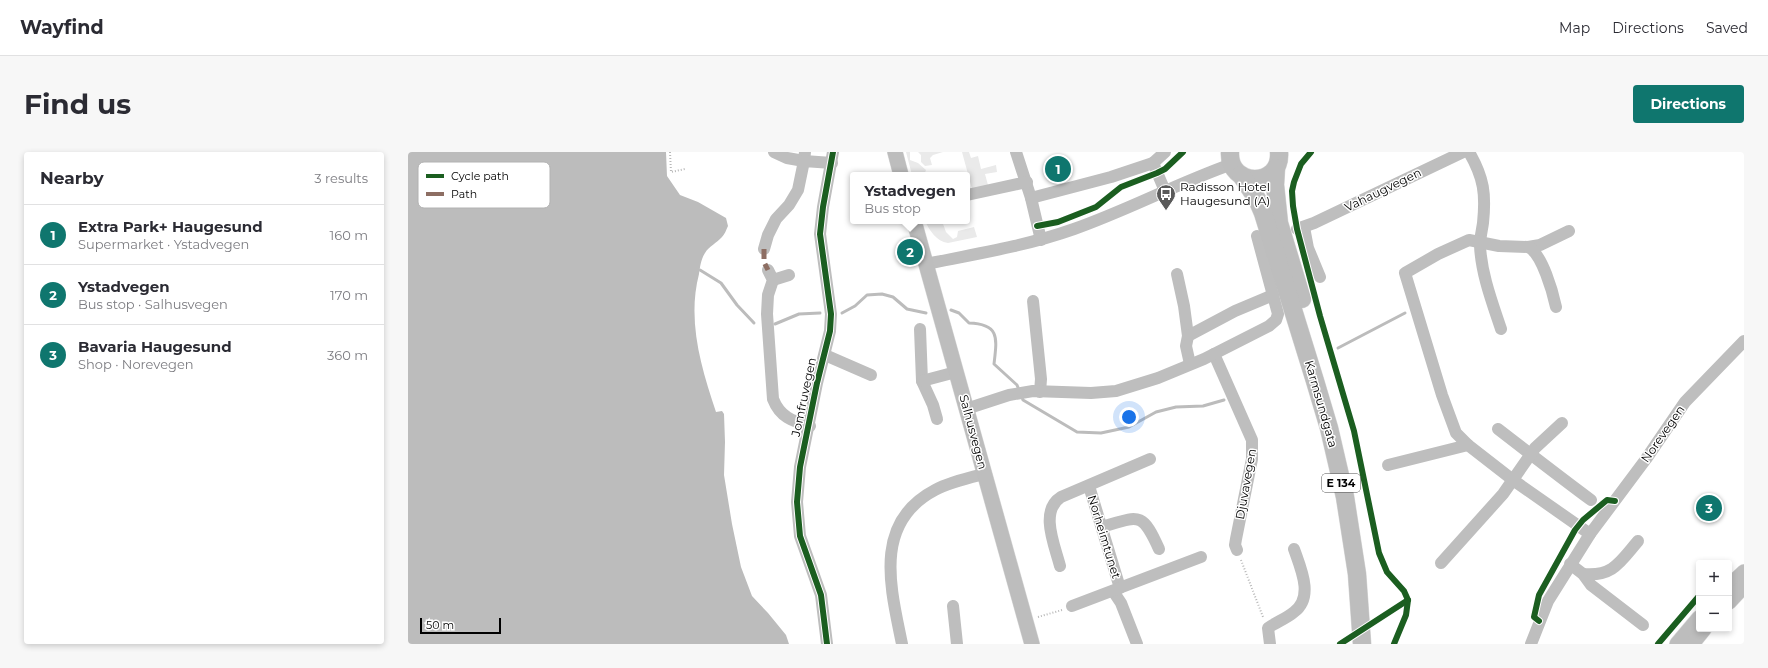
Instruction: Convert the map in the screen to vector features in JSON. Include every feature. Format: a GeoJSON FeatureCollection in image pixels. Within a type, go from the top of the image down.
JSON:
{"type":"FeatureCollection","features":[{"type":"Feature","properties":{"kind":"highway","name":"E 134"},"geometry":{"type":"LineString","coordinates":[[1235,164],[1253,179],[1262,178],[1270,174],[1278,160]]}},
{"type":"Feature","properties":{"kind":"highway","name":"Karmsundgata"},"geometry":{"type":"LineString","coordinates":[[1278,160],[1276,193],[1279,223],[1309,322],[1352,495],[1365,573],[1372,644]]}},
{"type":"Feature","properties":{"kind":"highway","name":"Karmsundgata"},"geometry":{"type":"LineString","coordinates":[[1235,164],[1257,199],[1263,213],[1329,428],[1345,496],[1354,558],[1362,644]]}},
{"type":"Feature","properties":{"kind":"main road"},"geometry":{"type":"LineString","coordinates":[[895,152],[900,172]]}},
{"type":"Feature","properties":{"kind":"main road","name":"Salhusvegen"},"geometry":{"type":"LineString","coordinates":[[915,224],[1032,644]]}},
{"type":"Feature","properties":{"kind":"main road"},"geometry":{"type":"LineString","coordinates":[[1732,583],[1744,572]]}},
{"type":"Feature","properties":{"kind":"main road"},"geometry":{"type":"LineString","coordinates":[[1732,599],[1744,586]]}},
{"type":"Feature","properties":{"kind":"main road"},"geometry":{"type":"LineString","coordinates":[[1677,644],[1696,622]]}},
{"type":"Feature","properties":{"kind":"main road"},"geometry":{"type":"LineString","coordinates":[[1692,644],[1702,632]]}},
{"type":"Feature","properties":{"kind":"street"},"geometry":{"type":"LineString","coordinates":[[774,152],[788,158],[833,158]]}},
{"type":"Feature","properties":{"kind":"street"},"geometry":{"type":"LineString","coordinates":[[1016,152],[1027,182],[1041,240]]}},
{"type":"Feature","properties":{"kind":"street"},"geometry":{"type":"LineString","coordinates":[[1031,198],[1111,177],[1153,163],[1165,152]]}},
{"type":"Feature","properties":{"kind":"street","name":"Vahaugvegen"},"geometry":{"type":"LineString","coordinates":[[1320,277],[1300,228],[1314,224],[1462,152]]}},
{"type":"Feature","properties":{"kind":"street"},"geometry":{"type":"LineString","coordinates":[[1469,152],[1484,189],[1484,209],[1480,243],[1482,264],[1501,328]]}},
{"type":"Feature","properties":{"kind":"street"},"geometry":{"type":"LineString","coordinates":[[764,249],[768,235],[776,219],[789,206],[798,190],[804,157]]}},
{"type":"Feature","properties":{"kind":"street","name":"Jomfruvegen"},"geometry":{"type":"LineString","coordinates":[[827,644],[821,595],[805,552],[799,529],[798,483],[817,383],[830,330],[831,314],[820,234],[823,207],[833,158]]}},
{"type":"Feature","properties":{"kind":"street"},"geometry":{"type":"LineString","coordinates":[[1153,163],[1164,191]]}},
{"type":"Feature","properties":{"kind":"street"},"geometry":{"type":"LineString","coordinates":[[926,264],[1041,240],[1114,214],[1164,191],[1235,164]]}},
{"type":"Feature","properties":{"kind":"street"},"geometry":{"type":"LineString","coordinates":[[970,194],[1027,182]]}},
{"type":"Feature","properties":{"kind":"street"},"geometry":{"type":"LineString","coordinates":[[1569,231],[1540,245],[1528,247],[1499,246],[1480,243],[1473,240],[1465,241],[1408,270],[1405,273],[1407,284],[1451,422],[1456,433],[1468,445],[1513,480],[1590,534]]}},
{"type":"Feature","properties":{"kind":"street"},"geometry":{"type":"LineString","coordinates":[[966,409],[1009,395],[1033,391],[1091,393],[1116,391],[1158,378],[1214,354],[1263,329],[1276,320],[1278,314],[1257,236]]}},
{"type":"Feature","properties":{"kind":"street"},"geometry":{"type":"LineString","coordinates":[[1528,247],[1538,256],[1556,307]]}},
{"type":"Feature","properties":{"kind":"street"},"geometry":{"type":"LineString","coordinates":[[1177,274],[1184,306],[1188,336],[1186,346],[1190,364]]}},
{"type":"Feature","properties":{"kind":"street"},"geometry":{"type":"LineString","coordinates":[[789,275],[770,275],[767,314],[773,399],[777,408],[783,415],[795,422],[810,426]]}},
{"type":"Feature","properties":{"kind":"street"},"geometry":{"type":"LineString","coordinates":[[1188,336],[1235,311],[1273,294]]}},
{"type":"Feature","properties":{"kind":"street"},"geometry":{"type":"LineString","coordinates":[[1033,301],[1040,392]]}},
{"type":"Feature","properties":{"kind":"street"},"geometry":{"type":"LineString","coordinates":[[920,329],[922,381],[933,405],[937,419]]}},
{"type":"Feature","properties":{"kind":"street","name":"Norevegen"},"geometry":{"type":"LineString","coordinates":[[1531,644],[1548,601],[1590,534],[1646,459],[1684,402],[1744,340]]}},
{"type":"Feature","properties":{"kind":"street","name":"Djuvavegen"},"geometry":{"type":"LineString","coordinates":[[1214,354],[1252,440],[1252,459],[1235,545],[1237,550]]}},
{"type":"Feature","properties":{"kind":"street"},"geometry":{"type":"LineString","coordinates":[[824,355],[871,375]]}},
{"type":"Feature","properties":{"kind":"street"},"geometry":{"type":"LineString","coordinates":[[922,381],[956,372]]}},
{"type":"Feature","properties":{"kind":"street"},"geometry":{"type":"LineString","coordinates":[[1441,563],[1498,500],[1531,454],[1562,423]]}},
{"type":"Feature","properties":{"kind":"street"},"geometry":{"type":"LineString","coordinates":[[1498,429],[1531,454],[1544,466],[1592,500]]}},
{"type":"Feature","properties":{"kind":"street"},"geometry":{"type":"LineString","coordinates":[[1388,465],[1468,445]]}},
{"type":"Feature","properties":{"kind":"street","name":"Norheimtunet"},"geometry":{"type":"LineString","coordinates":[[1060,566],[1048,520],[1054,502],[1150,460]]}},
{"type":"Feature","properties":{"kind":"street"},"geometry":{"type":"LineString","coordinates":[[902,644],[891,585],[890,555],[896,531],[903,517],[926,495],[944,486],[984,474]]}},
{"type":"Feature","properties":{"kind":"street","name":"Norheimtunet"},"geometry":{"type":"LineString","coordinates":[[1089,486],[1102,527],[1116,589],[1137,644]]}},
{"type":"Feature","properties":{"kind":"street"},"geometry":{"type":"LineString","coordinates":[[1102,527],[1130,519],[1140,520],[1145,522],[1150,528],[1159,549]]}},
{"type":"Feature","properties":{"kind":"street"},"geometry":{"type":"LineString","coordinates":[[1583,574],[1596,576],[1608,572],[1638,541]]}},
{"type":"Feature","properties":{"kind":"street"},"geometry":{"type":"LineString","coordinates":[[1270,644],[1268,628],[1293,613],[1301,606],[1304,598],[1304,586],[1294,549]]}},
{"type":"Feature","properties":{"kind":"street","name":"Norheimtunet"},"geometry":{"type":"LineString","coordinates":[[1072,606],[1202,557]]}},
{"type":"Feature","properties":{"kind":"street"},"geometry":{"type":"LineString","coordinates":[[1570,564],[1583,574],[1592,585],[1642,625]]}},
{"type":"Feature","properties":{"kind":"street"},"geometry":{"type":"LineString","coordinates":[[953,606],[957,644]]}},
{"type":"Feature","properties":{"kind":"path"},"geometry":{"type":"LineString","coordinates":[[670,152],[671,172],[685,169]]}},
{"type":"Feature","properties":{"kind":"path"},"geometry":{"type":"LineString","coordinates":[[1237,550],[1268,628]]}},
{"type":"Feature","properties":{"kind":"path"},"geometry":{"type":"LineString","coordinates":[[1033,619],[1072,606]]}},
{"type":"Feature","properties":{"kind":"shaded area"},"geometry":{"type":"Polygon","coordinates":[[[408,152],[666,152],[667,176],[680,195],[698,202],[726,218],[728,226],[723,236],[711,246],[704,255],[701,263],[694,309],[697,344],[705,378],[716,412],[722,411],[724,414],[724,475],[741,567],[752,596],[786,635],[789,644],[408,644],[408,152]]]}},
{"type":"Feature","properties":{"kind":"shaded area"},"geometry":{"type":"Polygon","coordinates":[[[906,152],[910,152],[910,160],[918,163],[926,170],[925,172],[911,172],[906,152]]]}},
{"type":"Feature","properties":{"kind":"shaded area"},"geometry":{"type":"Polygon","coordinates":[[[918,152],[943,152],[933,155],[930,158],[932,165],[925,166],[921,162],[921,155],[918,152]]]}},
{"type":"Feature","properties":{"kind":"shaded area"},"geometry":{"type":"Polygon","coordinates":[[[962,152],[969,152],[971,158],[978,156],[981,169],[996,165],[997,172],[985,174],[988,185],[972,189],[970,172],[967,172],[962,152]]]}},
{"type":"Feature","properties":{"kind":"shaded area"},"geometry":{"type":"Polygon","coordinates":[[[927,224],[943,224],[946,232],[953,239],[957,237],[958,231],[974,227],[977,237],[948,243],[937,238],[927,224]]]}},
{"type":"Feature","properties":{"kind":"waterway"},"geometry":{"type":"LineString","coordinates":[[700,270],[721,283],[737,305],[754,323]]}},
{"type":"Feature","properties":{"kind":"waterway"},"geometry":{"type":"LineString","coordinates":[[842,313],[855,306],[867,295],[882,294],[893,297],[907,309],[926,313]]}},
{"type":"Feature","properties":{"kind":"waterway"},"geometry":{"type":"LineString","coordinates":[[951,310],[959,313],[969,323],[986,326],[991,330],[996,340],[994,364],[1017,385],[1019,390]]}},
{"type":"Feature","properties":{"kind":"waterway"},"geometry":{"type":"LineString","coordinates":[[775,324],[799,314],[820,313]]}},
{"type":"Feature","properties":{"kind":"waterway"},"geometry":{"type":"LineString","coordinates":[[1338,348],[1405,313]]}},
{"type":"Feature","properties":{"kind":"waterway"},"geometry":{"type":"LineString","coordinates":[[1021,395],[1023,400],[1077,432],[1101,433],[1129,427],[1156,412],[1176,407],[1203,406],[1224,400]]}},
{"type":"Feature","properties":{"kind":"marked path"},"geometry":{"type":"LineString","coordinates":[[764,249],[764,262],[768,270]]}},
{"type":"Feature","properties":{"kind":"cycle path"},"geometry":{"type":"LineString","coordinates":[[827,644],[821,595],[800,536],[797,502],[800,467],[817,383],[830,331],[831,314],[820,234],[823,207],[833,152]]}},
{"type":"Feature","properties":{"kind":"cycle path"},"geometry":{"type":"LineString","coordinates":[[1037,226],[1058,222],[1096,207],[1121,187],[1165,169],[1183,152]]}},
{"type":"Feature","properties":{"kind":"cycle path"},"geometry":{"type":"LineString","coordinates":[[1311,152],[1301,164],[1294,182],[1292,191],[1293,206],[1297,229],[1320,316],[1354,431],[1379,553],[1387,572],[1404,591],[1408,600],[1406,615],[1394,644]]}},
{"type":"Feature","properties":{"kind":"cycle path"},"geometry":{"type":"LineString","coordinates":[[1539,621],[1534,617],[1539,595],[1575,530],[1583,520],[1607,500],[1615,501]]}},
{"type":"Feature","properties":{"kind":"cycle path"},"geometry":{"type":"LineString","coordinates":[[1340,644],[1408,600]]}},
{"type":"Feature","properties":{"kind":"cycle path"},"geometry":{"type":"LineString","coordinates":[[1658,644],[1696,600]]}},
{"type":"Feature","properties":{"kind":"place","name":"Extra Park+ Haugesund"},"geometry":{"type":"Point","coordinates":[1058,169]}},
{"type":"Feature","properties":{"kind":"place","name":"Radisson Hotel Haugesund (A)"},"geometry":{"type":"Point","coordinates":[1166,211]}},
{"type":"Feature","properties":{"kind":"place","name":"Ystadvegen"},"geometry":{"type":"Point","coordinates":[910,252]}},
{"type":"Feature","properties":{"kind":"place","name":"Bavaria Haugesund"},"geometry":{"type":"Point","coordinates":[1709,508]}}]}
